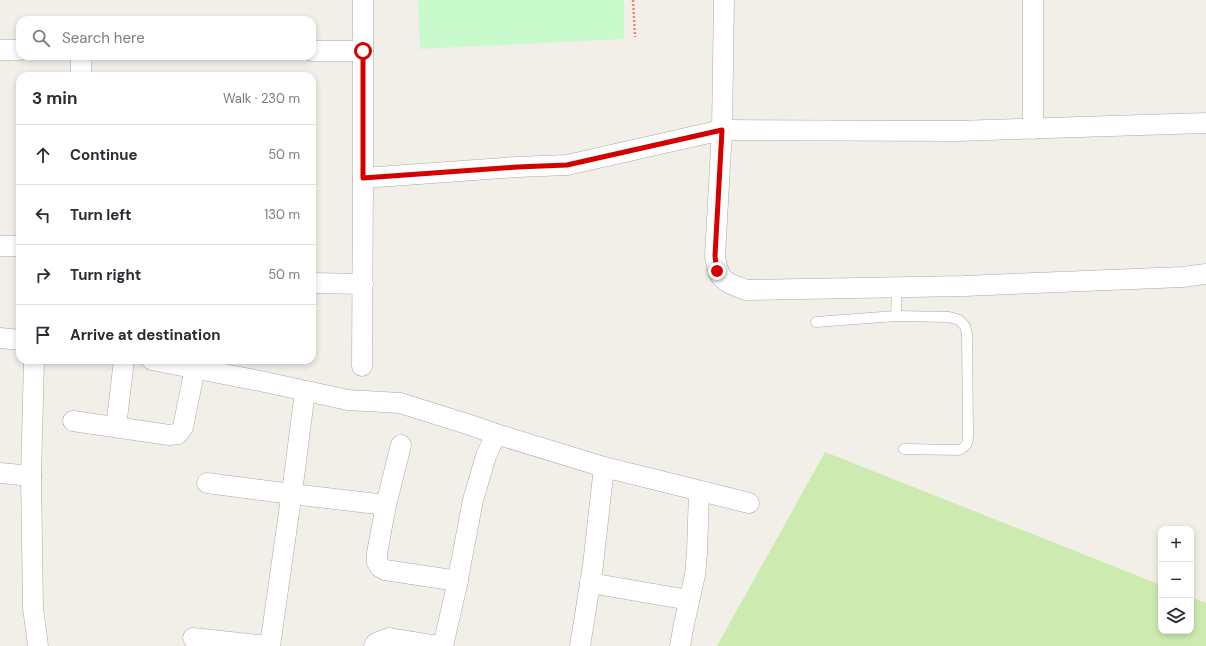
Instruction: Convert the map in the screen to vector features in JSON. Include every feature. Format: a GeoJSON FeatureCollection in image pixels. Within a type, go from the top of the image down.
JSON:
{"type":"FeatureCollection","features":[{"type":"Feature","properties":{"kind":"street"},"geometry":{"type":"LineString","coordinates":[[362,366],[363,0]]}},
{"type":"Feature","properties":{"kind":"street"},"geometry":{"type":"LineString","coordinates":[[724,0],[722,130],[715,256],[717,271],[726,282],[746,290],[964,286],[1183,278],[1206,274]]}},
{"type":"Feature","properties":{"kind":"street"},"geometry":{"type":"LineString","coordinates":[[1033,0],[1033,129]]}},
{"type":"Feature","properties":{"kind":"street"},"geometry":{"type":"LineString","coordinates":[[0,50],[16,50]]}},
{"type":"Feature","properties":{"kind":"street"},"geometry":{"type":"LineString","coordinates":[[316,51],[363,51]]}},
{"type":"Feature","properties":{"kind":"street"},"geometry":{"type":"LineString","coordinates":[[81,60],[81,72]]}},
{"type":"Feature","properties":{"kind":"street"},"geometry":{"type":"LineString","coordinates":[[363,178],[567,165],[722,130],[957,131],[1206,123]]}},
{"type":"Feature","properties":{"kind":"street"},"geometry":{"type":"LineString","coordinates":[[0,246],[16,246]]}},
{"type":"Feature","properties":{"kind":"street"},"geometry":{"type":"LineString","coordinates":[[316,283],[363,284]]}},
{"type":"Feature","properties":{"kind":"street"},"geometry":{"type":"LineString","coordinates":[[0,338],[16,340]]}},
{"type":"Feature","properties":{"kind":"street"},"geometry":{"type":"LineString","coordinates":[[34,364],[31,476],[33,608],[38,646]]}},
{"type":"Feature","properties":{"kind":"street"},"geometry":{"type":"LineString","coordinates":[[116,427],[124,364]]}},
{"type":"Feature","properties":{"kind":"street"},"geometry":{"type":"LineString","coordinates":[[174,364],[348,400],[400,403],[604,467],[749,503]]}},
{"type":"Feature","properties":{"kind":"street"},"geometry":{"type":"LineString","coordinates":[[73,421],[169,435],[178,434],[183,427],[195,368]]}},
{"type":"Feature","properties":{"kind":"street"},"geometry":{"type":"LineString","coordinates":[[193,638],[269,646],[292,494],[305,391]]}},
{"type":"Feature","properties":{"kind":"street"},"geometry":{"type":"LineString","coordinates":[[442,646],[458,581],[480,474],[496,434]]}},
{"type":"Feature","properties":{"kind":"street"},"geometry":{"type":"LineString","coordinates":[[401,445],[386,504],[377,553],[377,562],[380,567],[385,570],[458,581]]}},
{"type":"Feature","properties":{"kind":"street"},"geometry":{"type":"LineString","coordinates":[[580,646],[590,583],[604,467]]}},
{"type":"Feature","properties":{"kind":"street"},"geometry":{"type":"LineString","coordinates":[[0,473],[31,476]]}},
{"type":"Feature","properties":{"kind":"street"},"geometry":{"type":"LineString","coordinates":[[207,483],[386,504]]}},
{"type":"Feature","properties":{"kind":"street"},"geometry":{"type":"LineString","coordinates":[[680,646],[688,600],[695,575],[699,491]]}},
{"type":"Feature","properties":{"kind":"street"},"geometry":{"type":"LineString","coordinates":[[590,583],[688,600]]}},
{"type":"Feature","properties":{"kind":"street"},"geometry":{"type":"LineString","coordinates":[[374,646],[376,643],[389,638],[439,646]]}},
{"type":"Feature","properties":{"kind":"lane"},"geometry":{"type":"LineString","coordinates":[[896,316],[898,287]]}},
{"type":"Feature","properties":{"kind":"lane"},"geometry":{"type":"LineString","coordinates":[[816,322],[896,316],[948,317],[959,320],[965,326],[967,334],[968,433],[968,441],[965,448],[959,450],[904,450]]}},
{"type":"Feature","properties":{"kind":"path"},"geometry":{"type":"LineString","coordinates":[[633,0],[635,37]]}},
{"type":"Feature","properties":{"kind":"green space"},"geometry":{"type":"Polygon","coordinates":[[[418,0],[624,0],[624,39],[420,49],[418,0]]]}},
{"type":"Feature","properties":{"kind":"green space"},"geometry":{"type":"Polygon","coordinates":[[[825,452],[1158,584],[1158,634],[1194,634],[1194,598],[1206,603],[1206,646],[717,646],[825,452]]]}},
{"type":"Feature","properties":{"kind":"route"},"geometry":{"type":"LineString","coordinates":[[363,51],[363,178],[567,165],[722,130],[715,256],[717,271]]}}]}
